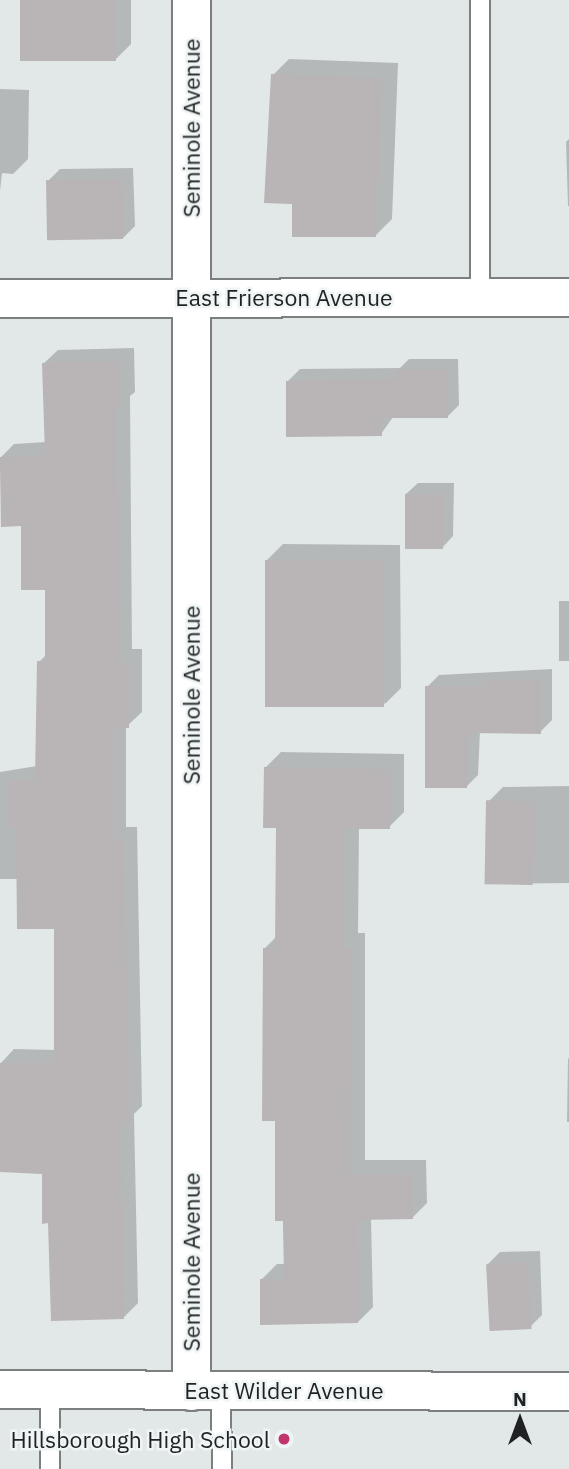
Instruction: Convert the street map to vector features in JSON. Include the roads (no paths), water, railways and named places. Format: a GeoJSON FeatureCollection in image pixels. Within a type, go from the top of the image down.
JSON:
{"type":"FeatureCollection","features":[{"type":"Feature","properties":{"kind":"street","name":"Seminole Avenue"},"geometry":{"type":"LineString","coordinates":[[191,0],[190,297],[206,1391]]}},
{"type":"Feature","properties":{"kind":"street","name":"East Frierson Avenue"},"geometry":{"type":"LineString","coordinates":[[0,298],[569,297]]}},
{"type":"Feature","properties":{"kind":"street","name":"East Wilder Avenue"},"geometry":{"type":"LineString","coordinates":[[0,1389],[569,1391]]}},
{"type":"Feature","properties":{"kind":"lane"},"geometry":{"type":"LineString","coordinates":[[480,0],[480,297]]}},
{"type":"Feature","properties":{"kind":"lane"},"geometry":{"type":"LineString","coordinates":[[50,1389],[50,1469]]}},
{"type":"Feature","properties":{"kind":"lane"},"geometry":{"type":"LineString","coordinates":[[206,1391],[222,1469]]}},
{"type":"Feature","properties":{"kind":"place","name":"Hillsborough High School"},"geometry":{"type":"Point","coordinates":[284,1439]}}]}
